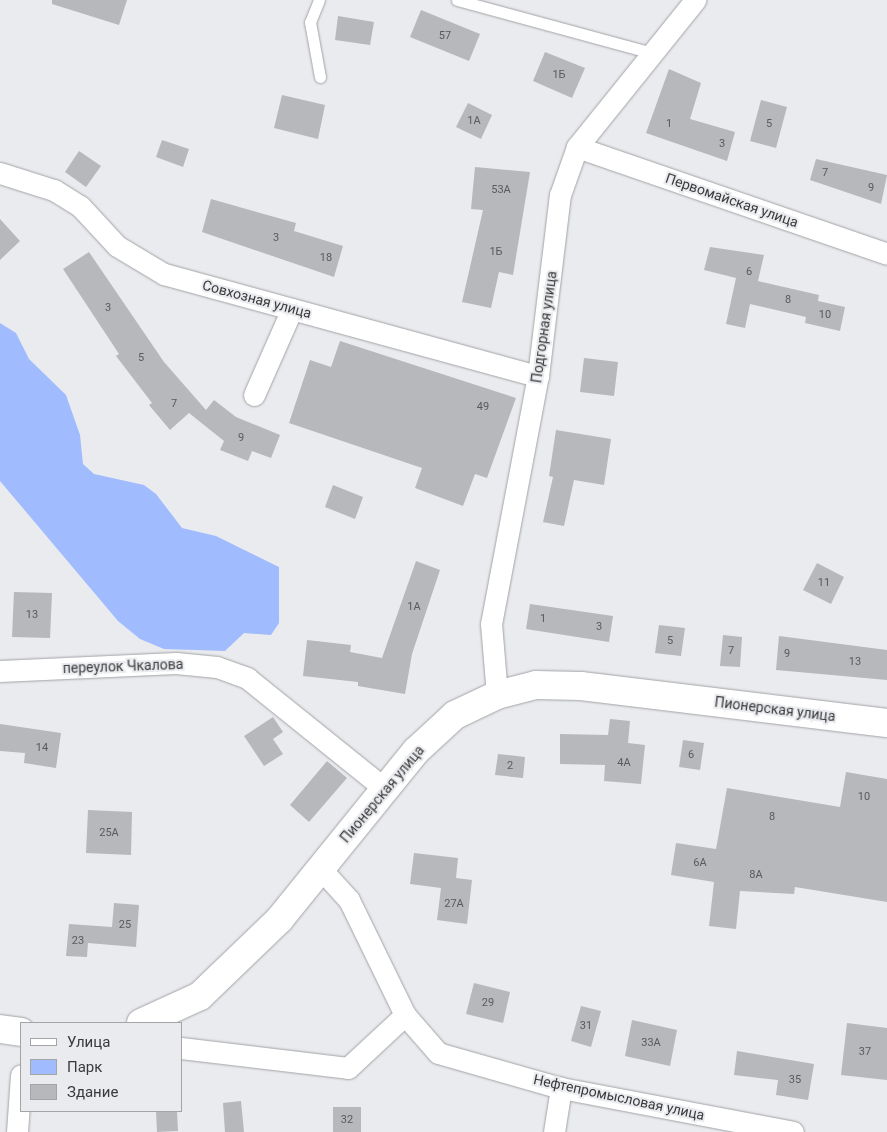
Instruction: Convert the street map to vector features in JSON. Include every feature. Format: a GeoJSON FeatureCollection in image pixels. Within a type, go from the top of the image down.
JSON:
{"type":"FeatureCollection","features":[{"type":"Feature","properties":{"kind":"main road","name":"Пионерская улица"},"geometry":{"type":"LineString","coordinates":[[143,1022],[200,996],[279,920],[416,751],[455,715],[497,695],[536,685],[580,686],[887,723]]}},
{"type":"Feature","properties":{"kind":"main road"},"geometry":{"type":"LineString","coordinates":[[0,1029],[20,1032]]}},
{"type":"Feature","properties":{"kind":"street","name":"Подгорная улица"},"geometry":{"type":"LineString","coordinates":[[497,695],[491,624],[538,376],[560,196],[577,146],[695,0]]}},
{"type":"Feature","properties":{"kind":"street","name":"Первомайская улица"},"geometry":{"type":"LineString","coordinates":[[577,146],[887,254]]}},
{"type":"Feature","properties":{"kind":"street","name":"Совхозная улица"},"geometry":{"type":"LineString","coordinates":[[0,173],[54,190],[80,206],[117,246],[164,274],[538,376]]}},
{"type":"Feature","properties":{"kind":"street"},"geometry":{"type":"LineString","coordinates":[[254,395],[292,309]]}},
{"type":"Feature","properties":{"kind":"street","name":"переулок Чкалова"},"geometry":{"type":"LineString","coordinates":[[0,671],[176,663],[217,667],[247,678],[386,788]]}},
{"type":"Feature","properties":{"kind":"street","name":"Нефтепромысловая улица"},"geometry":{"type":"LineString","coordinates":[[320,868],[349,900],[405,1014],[438,1053],[560,1088],[792,1132]]}},
{"type":"Feature","properties":{"kind":"street"},"geometry":{"type":"LineString","coordinates":[[182,1048],[348,1068],[405,1014]]}},
{"type":"Feature","properties":{"kind":"street"},"geometry":{"type":"LineString","coordinates":[[554,1132],[560,1088]]}},
{"type":"Feature","properties":{"kind":"street"},"geometry":{"type":"LineString","coordinates":[[17,1132],[20,1089]]}},
{"type":"Feature","properties":{"kind":"lane"},"geometry":{"type":"LineString","coordinates":[[319,0],[310,22],[320,77]]}},
{"type":"Feature","properties":{"kind":"lane"},"geometry":{"type":"LineString","coordinates":[[457,0],[652,53]]}},
{"type":"Feature","properties":{"kind":"green space"},"geometry":{"type":"Polygon","coordinates":[[[0,323],[16,333],[29,359],[66,395],[80,435],[83,464],[94,474],[144,485],[156,494],[182,528],[216,536],[279,567],[279,623],[271,635],[244,633],[225,651],[164,649],[140,639],[118,621],[0,481],[0,323]]]}},
{"type":"Feature","properties":{"kind":"building"},"geometry":{"type":"Polygon","coordinates":[[[52,0],[127,0],[119,25],[52,4],[52,0]]]}},
{"type":"Feature","properties":{"kind":"building"},"geometry":{"type":"Polygon","coordinates":[[[421,10],[480,34],[469,61],[410,37],[421,10]]]}},
{"type":"Feature","properties":{"kind":"building"},"geometry":{"type":"Polygon","coordinates":[[[338,16],[374,22],[370,45],[335,40],[338,16]]]}},
{"type":"Feature","properties":{"kind":"building"},"geometry":{"type":"Polygon","coordinates":[[[545,52],[585,68],[572,98],[533,81],[545,52]]]}},
{"type":"Feature","properties":{"kind":"building"},"geometry":{"type":"Polygon","coordinates":[[[669,69],[701,83],[690,119],[735,132],[727,161],[646,133],[669,69]]]}},
{"type":"Feature","properties":{"kind":"building"},"geometry":{"type":"Polygon","coordinates":[[[282,95],[325,105],[318,139],[274,128],[282,95]]]}},
{"type":"Feature","properties":{"kind":"building"},"geometry":{"type":"Polygon","coordinates":[[[761,100],[787,107],[776,148],[750,141],[761,100]]]}},
{"type":"Feature","properties":{"kind":"building"},"geometry":{"type":"Polygon","coordinates":[[[468,103],[492,115],[481,139],[456,127],[468,103]]]}},
{"type":"Feature","properties":{"kind":"building"},"geometry":{"type":"Polygon","coordinates":[[[162,140],[189,149],[183,167],[156,157],[162,140]]]}},
{"type":"Feature","properties":{"kind":"building"},"geometry":{"type":"Polygon","coordinates":[[[79,151],[101,166],[86,187],[65,172],[79,151]]]}},
{"type":"Feature","properties":{"kind":"building"},"geometry":{"type":"Polygon","coordinates":[[[816,159],[887,175],[881,204],[810,180],[816,159]]]}},
{"type":"Feature","properties":{"kind":"building"},"geometry":{"type":"Polygon","coordinates":[[[475,167],[530,172],[513,275],[499,272],[491,308],[462,302],[483,210],[471,209],[475,167]]]}},
{"type":"Feature","properties":{"kind":"building"},"geometry":{"type":"Polygon","coordinates":[[[211,199],[296,223],[294,231],[343,246],[334,277],[202,232],[211,199]]]}},
{"type":"Feature","properties":{"kind":"building"},"geometry":{"type":"Polygon","coordinates":[[[0,219],[20,241],[0,260],[0,219]]]}},
{"type":"Feature","properties":{"kind":"building"},"geometry":{"type":"Polygon","coordinates":[[[710,247],[764,255],[758,281],[819,295],[818,301],[845,307],[840,331],[805,323],[806,317],[750,304],[745,328],[726,324],[736,278],[704,270],[710,247]]]}},
{"type":"Feature","properties":{"kind":"building"},"geometry":{"type":"Polygon","coordinates":[[[89,252],[164,362],[206,410],[214,400],[236,417],[280,435],[271,458],[252,451],[248,461],[220,450],[224,441],[189,413],[170,430],[149,405],[152,403],[116,356],[119,354],[63,269],[89,252]]]}},
{"type":"Feature","properties":{"kind":"building"},"geometry":{"type":"Polygon","coordinates":[[[340,341],[516,398],[487,478],[475,474],[463,506],[415,488],[422,468],[289,423],[310,360],[331,367],[340,341]]]}},
{"type":"Feature","properties":{"kind":"building"},"geometry":{"type":"Polygon","coordinates":[[[584,358],[618,362],[614,396],[580,392],[584,358]]]}},
{"type":"Feature","properties":{"kind":"building"},"geometry":{"type":"Polygon","coordinates":[[[556,430],[611,439],[604,485],[574,480],[564,526],[543,522],[553,477],[549,476],[556,430]]]}},
{"type":"Feature","properties":{"kind":"building"},"geometry":{"type":"Polygon","coordinates":[[[333,485],[363,497],[355,519],[325,507],[333,485]]]}},
{"type":"Feature","properties":{"kind":"building"},"geometry":{"type":"Polygon","coordinates":[[[416,561],[440,570],[412,654],[405,694],[358,686],[358,682],[303,676],[307,640],[351,645],[350,652],[382,658],[416,561]]]}},
{"type":"Feature","properties":{"kind":"building"},"geometry":{"type":"Polygon","coordinates":[[[817,563],[844,577],[831,604],[803,590],[817,563]]]}},
{"type":"Feature","properties":{"kind":"building"},"geometry":{"type":"Polygon","coordinates":[[[14,592],[52,593],[50,638],[12,637],[14,592]]]}},
{"type":"Feature","properties":{"kind":"building"},"geometry":{"type":"Polygon","coordinates":[[[530,604],[613,616],[609,642],[526,629],[530,604]]]}},
{"type":"Feature","properties":{"kind":"building"},"geometry":{"type":"Polygon","coordinates":[[[659,625],[685,628],[681,656],[655,653],[659,625]]]}},
{"type":"Feature","properties":{"kind":"building"},"geometry":{"type":"Polygon","coordinates":[[[723,635],[742,637],[740,667],[720,666],[723,635]]]}},
{"type":"Feature","properties":{"kind":"building"},"geometry":{"type":"Polygon","coordinates":[[[779,636],[887,650],[887,680],[776,670],[779,636]]]}},
{"type":"Feature","properties":{"kind":"building"},"geometry":{"type":"Polygon","coordinates":[[[273,717],[283,732],[273,739],[283,754],[264,766],[244,736],[273,717]]]}},
{"type":"Feature","properties":{"kind":"building"},"geometry":{"type":"Polygon","coordinates":[[[610,719],[630,721],[628,743],[645,745],[641,784],[604,781],[605,765],[560,764],[560,734],[608,735],[610,719]]]}},
{"type":"Feature","properties":{"kind":"building"},"geometry":{"type":"Polygon","coordinates":[[[0,724],[61,733],[56,768],[24,763],[25,753],[0,751],[0,724]]]}},
{"type":"Feature","properties":{"kind":"building"},"geometry":{"type":"Polygon","coordinates":[[[683,740],[704,743],[700,770],[679,767],[683,740]]]}},
{"type":"Feature","properties":{"kind":"building"},"geometry":{"type":"Polygon","coordinates":[[[498,754],[525,757],[523,778],[495,775],[498,754]]]}},
{"type":"Feature","properties":{"kind":"building"},"geometry":{"type":"Polygon","coordinates":[[[327,761],[347,778],[309,822],[290,805],[327,761]]]}},
{"type":"Feature","properties":{"kind":"building"},"geometry":{"type":"Polygon","coordinates":[[[846,772],[887,779],[887,902],[795,887],[794,894],[740,891],[736,929],[709,926],[714,882],[671,875],[676,843],[716,849],[727,788],[840,807],[846,772]]]}},
{"type":"Feature","properties":{"kind":"building"},"geometry":{"type":"Polygon","coordinates":[[[88,810],[132,812],[131,855],[86,853],[88,810]]]}},
{"type":"Feature","properties":{"kind":"building"},"geometry":{"type":"Polygon","coordinates":[[[414,853],[458,858],[456,878],[472,880],[467,924],[437,920],[441,888],[410,884],[414,853]]]}},
{"type":"Feature","properties":{"kind":"building"},"geometry":{"type":"Polygon","coordinates":[[[114,903],[139,905],[136,947],[88,943],[87,957],[66,956],[69,924],[112,927],[114,903]]]}},
{"type":"Feature","properties":{"kind":"building"},"geometry":{"type":"Polygon","coordinates":[[[474,983],[510,992],[503,1023],[466,1014],[474,983]]]}},
{"type":"Feature","properties":{"kind":"building"},"geometry":{"type":"Polygon","coordinates":[[[581,1006],[601,1011],[591,1047],[571,1041],[581,1006]]]}},
{"type":"Feature","properties":{"kind":"building"},"geometry":{"type":"Polygon","coordinates":[[[632,1020],[677,1030],[670,1066],[625,1056],[632,1020]]]}},
{"type":"Feature","properties":{"kind":"building"},"geometry":{"type":"Polygon","coordinates":[[[847,1023],[887,1028],[887,1080],[841,1075],[847,1023]]]}},
{"type":"Feature","properties":{"kind":"building"},"geometry":{"type":"Polygon","coordinates":[[[737,1051],[814,1064],[808,1100],[776,1095],[778,1080],[734,1075],[737,1051]]]}},
{"type":"Feature","properties":{"kind":"building"},"geometry":{"type":"Polygon","coordinates":[[[241,1101],[244,1132],[225,1132],[223,1103],[241,1101]]]}},
{"type":"Feature","properties":{"kind":"building"},"geometry":{"type":"Polygon","coordinates":[[[333,1107],[361,1107],[361,1132],[333,1132],[333,1107]]]}},
{"type":"Feature","properties":{"kind":"building"},"geometry":{"type":"Polygon","coordinates":[[[156,1112],[177,1112],[178,1131],[157,1132],[156,1112]]]}}]}
